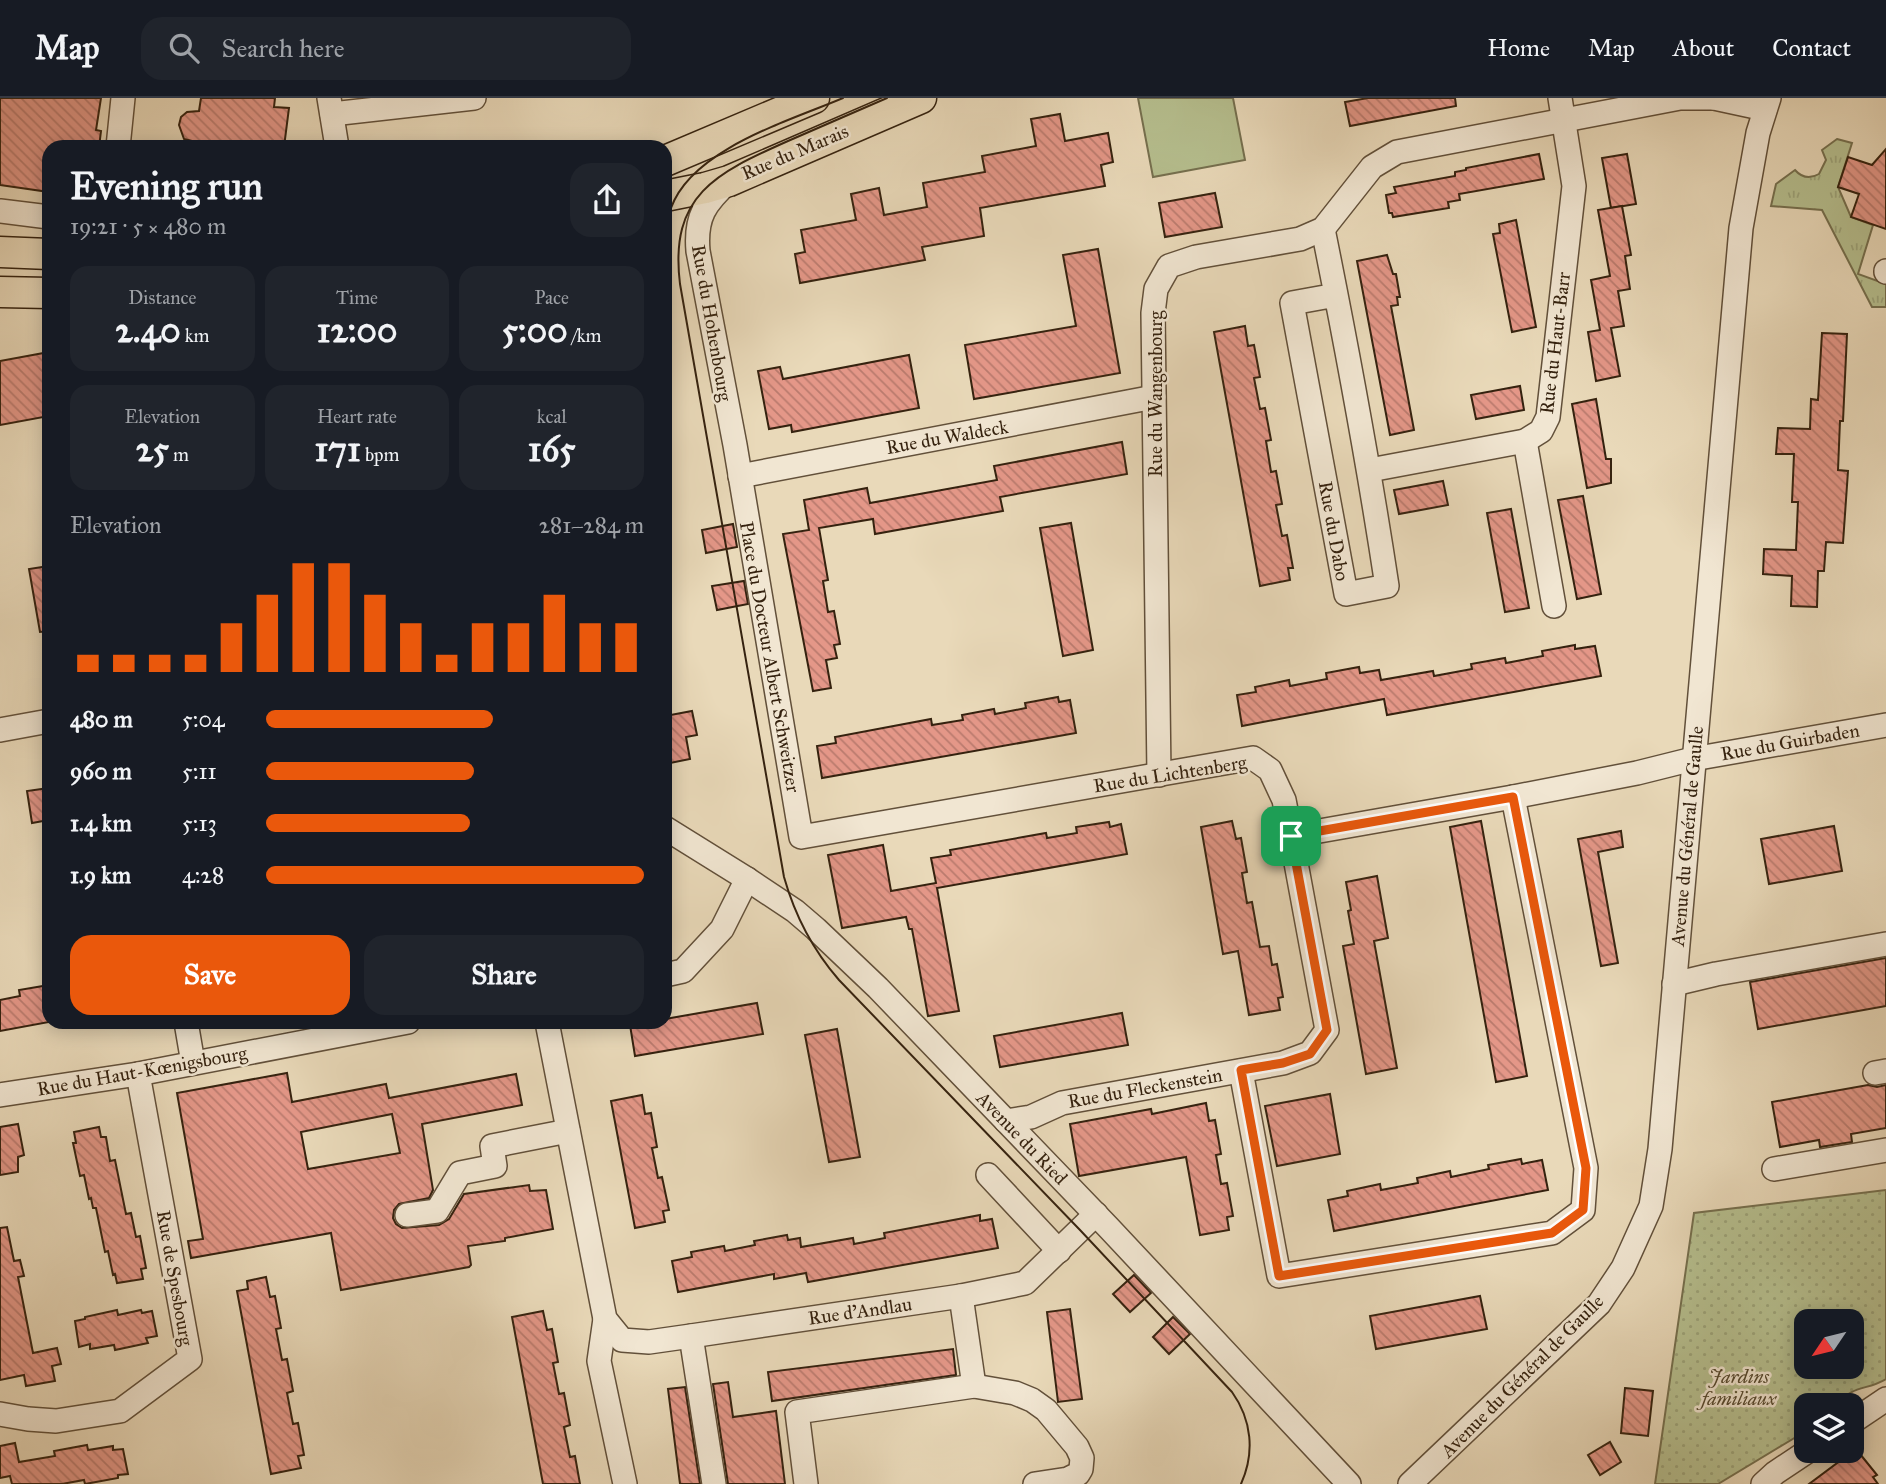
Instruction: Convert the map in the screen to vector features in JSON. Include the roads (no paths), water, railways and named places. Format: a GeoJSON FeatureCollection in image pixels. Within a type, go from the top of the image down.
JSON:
{"type":"FeatureCollection","features":[{"type":"Feature","properties":{"kind":"main road"},"geometry":{"type":"LineString","coordinates":[[672,159],[814,98]]}},
{"type":"Feature","properties":{"kind":"main road","name":"Rue du Marais"},"geometry":{"type":"LineString","coordinates":[[679,193],[729,181],[921,98]]}},
{"type":"Feature","properties":{"kind":"main road"},"geometry":{"type":"LineString","coordinates":[[0,252],[42,254]]}},
{"type":"Feature","properties":{"kind":"main road"},"geometry":{"type":"LineString","coordinates":[[0,292],[42,293]]}},
{"type":"Feature","properties":{"kind":"street"},"geometry":{"type":"LineString","coordinates":[[119,140],[123,98]]}},
{"type":"Feature","properties":{"kind":"street"},"geometry":{"type":"LineString","coordinates":[[336,140],[330,106],[474,98]]}},
{"type":"Feature","properties":{"kind":"street"},"geometry":{"type":"LineString","coordinates":[[1322,229],[1372,167],[1397,152],[1562,109],[1680,98],[1767,103]]}},
{"type":"Feature","properties":{"kind":"street","name":"Avenue du Général de Gaulle"},"geometry":{"type":"LineString","coordinates":[[1410,1484],[1599,1304],[1623,1268],[1651,1206],[1660,1149],[1741,228],[1767,103]]}},
{"type":"Feature","properties":{"kind":"street","name":"Rue du Haut-Barr"},"geometry":{"type":"LineString","coordinates":[[1525,441],[1541,431],[1548,417],[1574,186],[1562,109]]}},
{"type":"Feature","properties":{"kind":"street"},"geometry":{"type":"LineString","coordinates":[[672,167],[680,173],[679,193],[698,211],[698,224]]}},
{"type":"Feature","properties":{"kind":"street","name":"Rue du Hohenbourg"},"geometry":{"type":"LineString","coordinates":[[729,181],[709,201],[698,224],[698,251],[740,476]]}},
{"type":"Feature","properties":{"kind":"street"},"geometry":{"type":"LineString","coordinates":[[0,211],[42,216]]}},
{"type":"Feature","properties":{"kind":"street","name":"Rue du Dabo"},"geometry":{"type":"LineString","coordinates":[[1322,229],[1336,295],[1370,470],[1387,586],[1346,594],[1292,303],[1336,295]]}},
{"type":"Feature","properties":{"kind":"street","name":"Rue du Wangenbourg"},"geometry":{"type":"LineString","coordinates":[[1159,775],[1153,313],[1156,289],[1169,266],[1196,257],[1300,239],[1322,229]]}},
{"type":"Feature","properties":{"kind":"street","name":"Rue du Waldeck"},"geometry":{"type":"LineString","coordinates":[[740,476],[1154,397]]}},
{"type":"Feature","properties":{"kind":"street"},"geometry":{"type":"LineString","coordinates":[[1370,470],[1525,441],[1555,606]]}},
{"type":"Feature","properties":{"kind":"street","name":"Place du Docteur Albert Schweitzer"},"geometry":{"type":"LineString","coordinates":[[740,476],[801,838]]}},
{"type":"Feature","properties":{"kind":"street"},"geometry":{"type":"LineString","coordinates":[[0,730],[42,722]]}},
{"type":"Feature","properties":{"kind":"street","name":"Rue du Guirbaden"},"geometry":{"type":"LineString","coordinates":[[1693,759],[1886,726]]}},
{"type":"Feature","properties":{"kind":"street","name":"Rue du Lichtenberg"},"geometry":{"type":"LineString","coordinates":[[801,838],[1253,758],[1270,770],[1284,800],[1291,836]]}},
{"type":"Feature","properties":{"kind":"street"},"geometry":{"type":"LineString","coordinates":[[1291,836],[1513,797],[1693,759]]}},
{"type":"Feature","properties":{"kind":"street"},"geometry":{"type":"LineString","coordinates":[[1241,1070],[1279,1276],[1552,1233],[1583,1210],[1586,1168],[1513,797]]}},
{"type":"Feature","properties":{"kind":"street","name":"Avenue du Ried"},"geometry":{"type":"LineString","coordinates":[[672,832],[795,911],[878,988],[1096,1214],[1349,1484]]}},
{"type":"Feature","properties":{"kind":"street","name":"Rue du Fleckenstein"},"geometry":{"type":"LineString","coordinates":[[1006,1121],[1031,1117],[1062,1103],[1283,1063],[1310,1054],[1327,1030],[1291,836]]}},
{"type":"Feature","properties":{"kind":"street"},"geometry":{"type":"LineString","coordinates":[[672,973],[683,971],[722,929],[747,879]]}},
{"type":"Feature","properties":{"kind":"street"},"geometry":{"type":"LineString","coordinates":[[1674,984],[1886,944]]}},
{"type":"Feature","properties":{"kind":"street"},"geometry":{"type":"LineString","coordinates":[[187,1029],[193,1063]]}},
{"type":"Feature","properties":{"kind":"street","name":"Rue du Haut-Kœnigsbourg"},"geometry":{"type":"LineString","coordinates":[[0,1095],[138,1074],[371,1029]]}},
{"type":"Feature","properties":{"kind":"street"},"geometry":{"type":"LineString","coordinates":[[548,1029],[605,1320],[599,1361],[625,1484]]}},
{"type":"Feature","properties":{"kind":"street","name":"Rue de Spesbourg"},"geometry":{"type":"LineString","coordinates":[[0,1414],[56,1421],[120,1411],[190,1359],[138,1074]]}},
{"type":"Feature","properties":{"kind":"street"},"geometry":{"type":"LineString","coordinates":[[407,1215],[437,1211],[460,1173],[495,1166],[492,1146],[568,1131]]}},
{"type":"Feature","properties":{"kind":"street"},"geometry":{"type":"LineString","coordinates":[[1774,1169],[1886,1150]]}},
{"type":"Feature","properties":{"kind":"street"},"geometry":{"type":"LineString","coordinates":[[988,1175],[1059,1251]]}},
{"type":"Feature","properties":{"kind":"street","name":"Rue d'Andlau"},"geometry":{"type":"LineString","coordinates":[[605,1320],[622,1340],[649,1342],[961,1296],[1026,1283],[1096,1214]]}},
{"type":"Feature","properties":{"kind":"street"},"geometry":{"type":"LineString","coordinates":[[961,1296],[974,1386]]}},
{"type":"Feature","properties":{"kind":"street"},"geometry":{"type":"LineString","coordinates":[[691,1336],[714,1484]]}},
{"type":"Feature","properties":{"kind":"street"},"geometry":{"type":"LineString","coordinates":[[806,1484],[797,1412],[974,1386],[1014,1393],[1032,1400],[1046,1410],[1077,1447],[1082,1464],[1077,1474],[1068,1479],[1035,1484]]}},
{"type":"Feature","properties":{"kind":"street"},"geometry":{"type":"LineString","coordinates":[[1864,1414],[1886,1399]]}},
{"type":"Feature","properties":{"kind":"street"},"geometry":{"type":"LineString","coordinates":[[1763,1484],[1794,1460]]}},
{"type":"Feature","properties":{"kind":"tram line"},"geometry":{"type":"LineString","coordinates":[[672,206],[682,187],[720,153],[770,127],[843,98]]}},
{"type":"Feature","properties":{"kind":"tram line"},"geometry":{"type":"LineString","coordinates":[[887,98],[739,164],[703,191],[690,208],[682,229],[680,284],[784,877],[806,932],[839,980],[1232,1392],[1244,1414],[1249,1437],[1250,1449],[1241,1484]]}},
{"type":"Feature","properties":{"kind":"park label","name":"Jardins familiaux"},"geometry":{"type":"Point","coordinates":[1739,1387]}}]}
